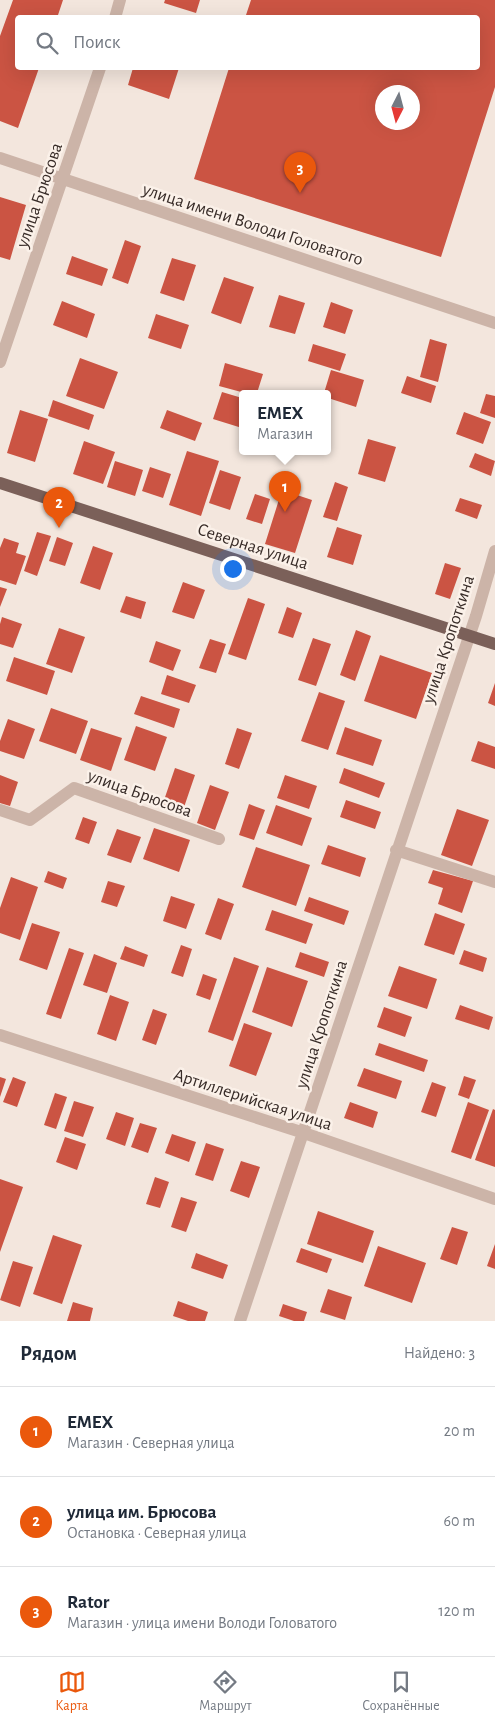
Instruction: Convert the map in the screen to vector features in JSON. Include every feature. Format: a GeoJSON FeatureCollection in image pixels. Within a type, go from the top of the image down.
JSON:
{"type":"FeatureCollection","features":[{"type":"Feature","properties":{"kind":"main road","name":"Северная улица"},"geometry":{"type":"LineString","coordinates":[[0,483],[495,644]]}},
{"type":"Feature","properties":{"kind":"street"},"geometry":{"type":"LineString","coordinates":[[116,15],[120,0]]}},
{"type":"Feature","properties":{"kind":"street","name":"улица Брюсова"},"geometry":{"type":"LineString","coordinates":[[0,362],[99,70]]}},
{"type":"Feature","properties":{"kind":"street","name":"улица имени Володи Головатого"},"geometry":{"type":"LineString","coordinates":[[0,158],[495,323]]}},
{"type":"Feature","properties":{"kind":"street","name":"улица Кропоткина"},"geometry":{"type":"LineString","coordinates":[[240,1321],[304,1134],[495,551]]}},
{"type":"Feature","properties":{"kind":"street","name":"улица Брюсова"},"geometry":{"type":"LineString","coordinates":[[0,810],[30,820],[74,788],[219,840]]}},
{"type":"Feature","properties":{"kind":"street"},"geometry":{"type":"LineString","coordinates":[[396,850],[495,882]]}},
{"type":"Feature","properties":{"kind":"street","name":"Артиллерийская улица"},"geometry":{"type":"LineString","coordinates":[[0,1035],[304,1134],[495,1199]]}},
{"type":"Feature","properties":{"kind":"building"},"geometry":{"type":"Polygon","coordinates":[[[13,0],[63,0],[58,15],[15,15],[15,70],[38,70],[18,128],[0,121],[0,36],[13,0]]]}},
{"type":"Feature","properties":{"kind":"building"},"geometry":{"type":"Polygon","coordinates":[[[165,0],[200,0],[196,13],[164,3],[165,0]]]}},
{"type":"Feature","properties":{"kind":"building"},"geometry":{"type":"Polygon","coordinates":[[[251,0],[495,0],[495,87],[441,257],[194,179],[228,70],[480,70],[480,15],[246,15],[251,0]]]}},
{"type":"Feature","properties":{"kind":"building"},"geometry":{"type":"Polygon","coordinates":[[[132,70],[178,70],[169,99],[128,85],[132,70]]]}},
{"type":"Feature","properties":{"kind":"building"},"geometry":{"type":"Polygon","coordinates":[[[0,197],[26,205],[10,260],[0,257],[0,197]]]}},
{"type":"Feature","properties":{"kind":"building"},"geometry":{"type":"Polygon","coordinates":[[[125,240],[141,246],[128,284],[112,278],[125,240]]]}},
{"type":"Feature","properties":{"kind":"building"},"geometry":{"type":"Polygon","coordinates":[[[72,256],[108,269],[102,286],[66,274],[72,256]]]}},
{"type":"Feature","properties":{"kind":"building"},"geometry":{"type":"Polygon","coordinates":[[[172,258],[196,265],[184,301],[160,293],[172,258]]]}},
{"type":"Feature","properties":{"kind":"building"},"geometry":{"type":"Polygon","coordinates":[[[224,277],[254,287],[241,324],[211,313],[224,277]]]}},
{"type":"Feature","properties":{"kind":"building"},"geometry":{"type":"Polygon","coordinates":[[[279,295],[305,303],[295,334],[269,327],[279,295]]]}},
{"type":"Feature","properties":{"kind":"building"},"geometry":{"type":"Polygon","coordinates":[[[62,301],[95,314],[87,338],[53,325],[62,301]]]}},
{"type":"Feature","properties":{"kind":"building"},"geometry":{"type":"Polygon","coordinates":[[[331,302],[353,310],[345,334],[323,327],[331,302]]]}},
{"type":"Feature","properties":{"kind":"building"},"geometry":{"type":"Polygon","coordinates":[[[156,314],[189,325],[181,349],[148,338],[156,314]]]}},
{"type":"Feature","properties":{"kind":"building"},"geometry":{"type":"Polygon","coordinates":[[[430,339],[447,344],[438,382],[420,377],[430,339]]]}},
{"type":"Feature","properties":{"kind":"building"},"geometry":{"type":"Polygon","coordinates":[[[313,344],[346,354],[340,371],[308,361],[313,344]]]}},
{"type":"Feature","properties":{"kind":"building"},"geometry":{"type":"Polygon","coordinates":[[[80,358],[118,372],[104,409],[66,396],[80,358]]]}},
{"type":"Feature","properties":{"kind":"building"},"geometry":{"type":"Polygon","coordinates":[[[225,363],[263,374],[258,390],[239,391],[219,386],[225,363]]]}},
{"type":"Feature","properties":{"kind":"building"},"geometry":{"type":"Polygon","coordinates":[[[331,370],[364,380],[356,407],[331,399],[331,390],[325,390],[331,370]]]}},
{"type":"Feature","properties":{"kind":"building"},"geometry":{"type":"Polygon","coordinates":[[[407,376],[436,386],[431,403],[401,393],[407,376]]]}},
{"type":"Feature","properties":{"kind":"building"},"geometry":{"type":"Polygon","coordinates":[[[222,392],[239,397],[239,427],[213,419],[222,392]]]}},
{"type":"Feature","properties":{"kind":"building"},"geometry":{"type":"Polygon","coordinates":[[[486,394],[495,396],[495,418],[480,413],[486,394]]]}},
{"type":"Feature","properties":{"kind":"building"},"geometry":{"type":"Polygon","coordinates":[[[53,400],[94,415],[89,430],[48,416],[53,400]]]}},
{"type":"Feature","properties":{"kind":"building"},"geometry":{"type":"Polygon","coordinates":[[[20,410],[48,419],[35,462],[7,453],[20,410]]]}},
{"type":"Feature","properties":{"kind":"building"},"geometry":{"type":"Polygon","coordinates":[[[167,410],[202,423],[195,441],[160,428],[167,410]]]}},
{"type":"Feature","properties":{"kind":"building"},"geometry":{"type":"Polygon","coordinates":[[[464,412],[491,422],[483,444],[456,434],[464,412]]]}},
{"type":"Feature","properties":{"kind":"building"},"geometry":{"type":"Polygon","coordinates":[[[368,439],[396,447],[385,482],[358,474],[368,439]]]}},
{"type":"Feature","properties":{"kind":"building"},"geometry":{"type":"Polygon","coordinates":[[[84,441],[115,452],[103,484],[73,474],[84,441]]]}},
{"type":"Feature","properties":{"kind":"building"},"geometry":{"type":"Polygon","coordinates":[[[187,451],[219,461],[201,516],[169,505],[187,451]]]}},
{"type":"Feature","properties":{"kind":"building"},"geometry":{"type":"Polygon","coordinates":[[[475,453],[495,461],[491,476],[469,467],[475,453]]]}},
{"type":"Feature","properties":{"kind":"building"},"geometry":{"type":"Polygon","coordinates":[[[115,461],[143,470],[135,496],[107,487],[115,461]]]}},
{"type":"Feature","properties":{"kind":"building"},"geometry":{"type":"Polygon","coordinates":[[[150,467],[171,474],[163,498],[142,491],[150,467]]]}},
{"type":"Feature","properties":{"kind":"building"},"geometry":{"type":"Polygon","coordinates":[[[220,470],[241,477],[230,510],[209,503],[220,470]]]}},
{"type":"Feature","properties":{"kind":"building"},"geometry":{"type":"Polygon","coordinates":[[[335,482],[348,487],[337,521],[323,517],[335,482]]]}},
{"type":"Feature","properties":{"kind":"building"},"geometry":{"type":"Polygon","coordinates":[[[282,490],[312,500],[295,553],[265,544],[282,490]]]}},
{"type":"Feature","properties":{"kind":"building"},"geometry":{"type":"Polygon","coordinates":[[[255,494],[270,499],[262,524],[246,519],[255,494]]]}},
{"type":"Feature","properties":{"kind":"building"},"geometry":{"type":"Polygon","coordinates":[[[460,498],[482,505],[477,519],[455,511],[460,498]]]}},
{"type":"Feature","properties":{"kind":"building"},"geometry":{"type":"Polygon","coordinates":[[[337,527],[362,535],[353,565],[327,557],[337,527]]]}},
{"type":"Feature","properties":{"kind":"building"},"geometry":{"type":"Polygon","coordinates":[[[37,532],[51,536],[37,576],[24,571],[37,532]]]}},
{"type":"Feature","properties":{"kind":"building"},"geometry":{"type":"Polygon","coordinates":[[[57,537],[73,543],[65,566],[49,561],[57,537]]]}},
{"type":"Feature","properties":{"kind":"building"},"geometry":{"type":"Polygon","coordinates":[[[4,538],[19,543],[16,553],[26,556],[16,585],[0,580],[0,548],[4,538]]]}},
{"type":"Feature","properties":{"kind":"building"},"geometry":{"type":"Polygon","coordinates":[[[93,546],[113,553],[100,590],[80,583],[93,546]]]}},
{"type":"Feature","properties":{"kind":"building"},"geometry":{"type":"Polygon","coordinates":[[[445,563],[461,568],[450,599],[435,594],[445,563]]]}},
{"type":"Feature","properties":{"kind":"building"},"geometry":{"type":"Polygon","coordinates":[[[183,582],[205,590],[194,619],[172,612],[183,582]]]}},
{"type":"Feature","properties":{"kind":"building"},"geometry":{"type":"Polygon","coordinates":[[[0,587],[7,589],[0,607],[0,587]]]}},
{"type":"Feature","properties":{"kind":"building"},"geometry":{"type":"Polygon","coordinates":[[[126,596],[146,602],[141,619],[120,612],[126,596]]]}},
{"type":"Feature","properties":{"kind":"building"},"geometry":{"type":"Polygon","coordinates":[[[248,598],[265,604],[246,660],[228,654],[248,598]]]}},
{"type":"Feature","properties":{"kind":"building"},"geometry":{"type":"Polygon","coordinates":[[[287,607],[302,613],[293,638],[278,633],[287,607]]]}},
{"type":"Feature","properties":{"kind":"building"},"geometry":{"type":"Polygon","coordinates":[[[2,617],[22,624],[13,648],[0,644],[2,617]]]}},
{"type":"Feature","properties":{"kind":"building"},"geometry":{"type":"Polygon","coordinates":[[[59,628],[85,637],[72,673],[46,664],[59,628]]]}},
{"type":"Feature","properties":{"kind":"building"},"geometry":{"type":"Polygon","coordinates":[[[356,630],[371,636],[355,681],[340,675],[356,630]]]}},
{"type":"Feature","properties":{"kind":"building"},"geometry":{"type":"Polygon","coordinates":[[[313,638],[331,644],[316,686],[298,680],[313,638]]]}},
{"type":"Feature","properties":{"kind":"building"},"geometry":{"type":"Polygon","coordinates":[[[210,639],[226,644],[216,673],[199,668],[210,639]]]}},
{"type":"Feature","properties":{"kind":"building"},"geometry":{"type":"Polygon","coordinates":[[[156,641],[181,650],[173,671],[149,662],[156,641]]]}},
{"type":"Feature","properties":{"kind":"building"},"geometry":{"type":"Polygon","coordinates":[[[380,655],[432,673],[416,719],[364,701],[380,655]]]}},
{"type":"Feature","properties":{"kind":"building"},"geometry":{"type":"Polygon","coordinates":[[[14,657],[55,671],[47,695],[6,681],[14,657]]]}},
{"type":"Feature","properties":{"kind":"building"},"geometry":{"type":"Polygon","coordinates":[[[167,675],[196,685],[189,703],[161,694],[167,675]]]}},
{"type":"Feature","properties":{"kind":"building"},"geometry":{"type":"Polygon","coordinates":[[[495,683],[495,706],[488,703],[495,683]]]}},
{"type":"Feature","properties":{"kind":"building"},"geometry":{"type":"Polygon","coordinates":[[[319,692],[345,701],[328,750],[301,741],[319,692]]]}},
{"type":"Feature","properties":{"kind":"building"},"geometry":{"type":"Polygon","coordinates":[[[141,696],[180,709],[174,728],[134,714],[141,696]]]}},
{"type":"Feature","properties":{"kind":"building"},"geometry":{"type":"Polygon","coordinates":[[[51,708],[88,721],[76,754],[39,741],[51,708]]]}},
{"type":"Feature","properties":{"kind":"building"},"geometry":{"type":"Polygon","coordinates":[[[8,719],[35,729],[24,759],[0,751],[0,741],[8,719]]]}},
{"type":"Feature","properties":{"kind":"building"},"geometry":{"type":"Polygon","coordinates":[[[136,726],[167,737],[155,771],[124,760],[136,726]]]}},
{"type":"Feature","properties":{"kind":"building"},"geometry":{"type":"Polygon","coordinates":[[[345,727],[382,740],[373,766],[336,754],[345,727]]]}},
{"type":"Feature","properties":{"kind":"building"},"geometry":{"type":"Polygon","coordinates":[[[91,728],[122,738],[111,771],[80,760],[91,728]]]}},
{"type":"Feature","properties":{"kind":"building"},"geometry":{"type":"Polygon","coordinates":[[[237,728],[252,733],[239,769],[225,764],[237,728]]]}},
{"type":"Feature","properties":{"kind":"building"},"geometry":{"type":"Polygon","coordinates":[[[478,741],[495,747],[495,769],[471,761],[478,741]]]}},
{"type":"Feature","properties":{"kind":"building"},"geometry":{"type":"Polygon","coordinates":[[[175,768],[195,775],[182,813],[162,806],[175,768]]]}},
{"type":"Feature","properties":{"kind":"building"},"geometry":{"type":"Polygon","coordinates":[[[344,768],[385,783],[379,798],[339,783],[344,768]]]}},
{"type":"Feature","properties":{"kind":"building"},"geometry":{"type":"Polygon","coordinates":[[[0,775],[18,782],[10,806],[0,803],[0,775]]]}},
{"type":"Feature","properties":{"kind":"building"},"geometry":{"type":"Polygon","coordinates":[[[285,775],[317,786],[309,809],[277,798],[285,775]]]}},
{"type":"Feature","properties":{"kind":"building"},"geometry":{"type":"Polygon","coordinates":[[[210,785],[229,792],[215,830],[197,823],[210,785]]]}},
{"type":"Feature","properties":{"kind":"building"},"geometry":{"type":"Polygon","coordinates":[[[346,800],[381,812],[375,829],[340,817],[346,800]]]}},
{"type":"Feature","properties":{"kind":"building"},"geometry":{"type":"Polygon","coordinates":[[[249,804],[265,810],[254,840],[239,835],[249,804]]]}},
{"type":"Feature","properties":{"kind":"building"},"geometry":{"type":"Polygon","coordinates":[[[276,805],[312,818],[302,846],[266,833],[276,805]]]}},
{"type":"Feature","properties":{"kind":"building"},"geometry":{"type":"Polygon","coordinates":[[[457,809],[489,820],[472,866],[441,855],[457,809]]]}},
{"type":"Feature","properties":{"kind":"building"},"geometry":{"type":"Polygon","coordinates":[[[83,817],[97,822],[89,844],[75,839],[83,817]]]}},
{"type":"Feature","properties":{"kind":"building"},"geometry":{"type":"Polygon","coordinates":[[[154,828],[190,840],[179,872],[143,859],[154,828]]]}},
{"type":"Feature","properties":{"kind":"building"},"geometry":{"type":"Polygon","coordinates":[[[117,829],[141,837],[131,863],[107,855],[117,829]]]}},
{"type":"Feature","properties":{"kind":"building"},"geometry":{"type":"Polygon","coordinates":[[[328,845],[366,858],[360,877],[321,864],[328,845]]]}},
{"type":"Feature","properties":{"kind":"building"},"geometry":{"type":"Polygon","coordinates":[[[256,847],[310,865],[296,906],[242,887],[256,847]]]}},
{"type":"Feature","properties":{"kind":"building"},"geometry":{"type":"Polygon","coordinates":[[[433,870],[473,881],[462,913],[438,904],[443,888],[428,883],[433,870]]]}},
{"type":"Feature","properties":{"kind":"building"},"geometry":{"type":"Polygon","coordinates":[[[48,871],[67,878],[63,889],[44,882],[48,871]]]}},
{"type":"Feature","properties":{"kind":"building"},"geometry":{"type":"Polygon","coordinates":[[[11,877],[38,887],[20,940],[0,933],[0,908],[11,877]]]}},
{"type":"Feature","properties":{"kind":"building"},"geometry":{"type":"Polygon","coordinates":[[[108,881],[125,886],[117,907],[101,902],[108,881]]]}},
{"type":"Feature","properties":{"kind":"building"},"geometry":{"type":"Polygon","coordinates":[[[171,896],[195,904],[186,929],[163,921],[171,896]]]}},
{"type":"Feature","properties":{"kind":"building"},"geometry":{"type":"Polygon","coordinates":[[[309,897],[349,911],[344,925],[304,911],[309,897]]]}},
{"type":"Feature","properties":{"kind":"building"},"geometry":{"type":"Polygon","coordinates":[[[218,898],[234,904],[221,940],[205,934],[218,898]]]}},
{"type":"Feature","properties":{"kind":"building"},"geometry":{"type":"Polygon","coordinates":[[[272,910],[313,924],[306,944],[265,930],[272,910]]]}},
{"type":"Feature","properties":{"kind":"building"},"geometry":{"type":"Polygon","coordinates":[[[435,913],[465,924],[454,955],[424,945],[435,913]]]}},
{"type":"Feature","properties":{"kind":"building"},"geometry":{"type":"Polygon","coordinates":[[[32,923],[60,932],[47,970],[19,960],[32,923]]]}},
{"type":"Feature","properties":{"kind":"building"},"geometry":{"type":"Polygon","coordinates":[[[181,945],[192,949],[183,977],[171,973],[181,945]]]}},
{"type":"Feature","properties":{"kind":"building"},"geometry":{"type":"Polygon","coordinates":[[[125,946],[148,955],[144,967],[120,959],[125,946]]]}},
{"type":"Feature","properties":{"kind":"building"},"geometry":{"type":"Polygon","coordinates":[[[69,948],[84,953],[61,1019],[46,1014],[69,948]]]}},
{"type":"Feature","properties":{"kind":"building"},"geometry":{"type":"Polygon","coordinates":[[[464,950],[487,958],[483,972],[459,964],[464,950]]]}},
{"type":"Feature","properties":{"kind":"building"},"geometry":{"type":"Polygon","coordinates":[[[300,952],[329,962],[324,977],[295,967],[300,952]]]}},
{"type":"Feature","properties":{"kind":"building"},"geometry":{"type":"Polygon","coordinates":[[[94,954],[117,963],[107,993],[83,985],[94,954]]]}},
{"type":"Feature","properties":{"kind":"building"},"geometry":{"type":"Polygon","coordinates":[[[234,957],[259,966],[233,1041],[208,1032],[234,957]]]}},
{"type":"Feature","properties":{"kind":"building"},"geometry":{"type":"Polygon","coordinates":[[[399,966],[437,979],[427,1009],[388,996],[399,966]]]}},
{"type":"Feature","properties":{"kind":"building"},"geometry":{"type":"Polygon","coordinates":[[[267,967],[308,981],[292,1027],[252,1012],[267,967]]]}},
{"type":"Feature","properties":{"kind":"building"},"geometry":{"type":"Polygon","coordinates":[[[203,974],[217,979],[210,1000],[196,995],[203,974]]]}},
{"type":"Feature","properties":{"kind":"building"},"geometry":{"type":"Polygon","coordinates":[[[110,995],[129,1002],[116,1041],[97,1034],[110,995]]]}},
{"type":"Feature","properties":{"kind":"building"},"geometry":{"type":"Polygon","coordinates":[[[460,1005],[493,1017],[489,1030],[455,1019],[460,1005]]]}},
{"type":"Feature","properties":{"kind":"building"},"geometry":{"type":"Polygon","coordinates":[[[384,1007],[412,1017],[405,1037],[377,1027],[384,1007]]]}},
{"type":"Feature","properties":{"kind":"building"},"geometry":{"type":"Polygon","coordinates":[[[153,1009],[167,1014],[156,1045],[142,1040],[153,1009]]]}},
{"type":"Feature","properties":{"kind":"building"},"geometry":{"type":"Polygon","coordinates":[[[244,1023],[272,1033],[256,1076],[229,1066],[244,1023]]]}},
{"type":"Feature","properties":{"kind":"building"},"geometry":{"type":"Polygon","coordinates":[[[379,1043],[428,1060],[424,1072],[375,1055],[379,1043]]]}},
{"type":"Feature","properties":{"kind":"building"},"geometry":{"type":"Polygon","coordinates":[[[364,1068],[402,1081],[396,1099],[357,1086],[364,1068]]]}},
{"type":"Feature","properties":{"kind":"building"},"geometry":{"type":"Polygon","coordinates":[[[464,1076],[476,1080],[469,1099],[458,1095],[464,1076]]]}},
{"type":"Feature","properties":{"kind":"building"},"geometry":{"type":"Polygon","coordinates":[[[0,1077],[6,1079],[0,1097],[0,1077]]]}},
{"type":"Feature","properties":{"kind":"building"},"geometry":{"type":"Polygon","coordinates":[[[13,1077],[26,1082],[17,1107],[3,1102],[13,1077]]]}},
{"type":"Feature","properties":{"kind":"building"},"geometry":{"type":"Polygon","coordinates":[[[432,1082],[446,1087],[436,1117],[421,1112],[432,1082]]]}},
{"type":"Feature","properties":{"kind":"building"},"geometry":{"type":"Polygon","coordinates":[[[55,1093],[67,1097],[56,1129],[44,1125],[55,1093]]]}},
{"type":"Feature","properties":{"kind":"building"},"geometry":{"type":"Polygon","coordinates":[[[74,1101],[94,1107],[83,1137],[64,1131],[74,1101]]]}},
{"type":"Feature","properties":{"kind":"building"},"geometry":{"type":"Polygon","coordinates":[[[350,1102],[378,1112],[373,1128],[344,1118],[350,1102]]]}},
{"type":"Feature","properties":{"kind":"building"},"geometry":{"type":"Polygon","coordinates":[[[468,1102],[489,1110],[471,1159],[451,1152],[468,1102]]]}},
{"type":"Feature","properties":{"kind":"building"},"geometry":{"type":"Polygon","coordinates":[[[493,1109],[495,1110],[495,1167],[475,1160],[493,1109]]]}},
{"type":"Feature","properties":{"kind":"building"},"geometry":{"type":"Polygon","coordinates":[[[116,1112],[134,1118],[125,1146],[106,1139],[116,1112]]]}},
{"type":"Feature","properties":{"kind":"building"},"geometry":{"type":"Polygon","coordinates":[[[140,1123],[157,1128],[148,1153],[131,1147],[140,1123]]]}},
{"type":"Feature","properties":{"kind":"building"},"geometry":{"type":"Polygon","coordinates":[[[172,1134],[196,1142],[189,1162],[165,1153],[172,1134]]]}},
{"type":"Feature","properties":{"kind":"building"},"geometry":{"type":"Polygon","coordinates":[[[65,1137],[86,1144],[77,1170],[56,1162],[65,1137]]]}},
{"type":"Feature","properties":{"kind":"building"},"geometry":{"type":"Polygon","coordinates":[[[206,1143],[224,1149],[213,1181],[195,1175],[206,1143]]]}},
{"type":"Feature","properties":{"kind":"building"},"geometry":{"type":"Polygon","coordinates":[[[241,1161],[260,1167],[249,1198],[230,1191],[241,1161]]]}},
{"type":"Feature","properties":{"kind":"building"},"geometry":{"type":"Polygon","coordinates":[[[155,1177],[169,1182],[160,1208],[146,1204],[155,1177]]]}},
{"type":"Feature","properties":{"kind":"building"},"geometry":{"type":"Polygon","coordinates":[[[0,1179],[23,1187],[0,1252],[0,1179]]]}},
{"type":"Feature","properties":{"kind":"building"},"geometry":{"type":"Polygon","coordinates":[[[181,1197],[197,1202],[186,1232],[171,1227],[181,1197]]]}},
{"type":"Feature","properties":{"kind":"building"},"geometry":{"type":"Polygon","coordinates":[[[318,1211],[374,1231],[363,1263],[307,1244],[318,1211]]]}},
{"type":"Feature","properties":{"kind":"building"},"geometry":{"type":"Polygon","coordinates":[[[452,1227],[468,1232],[457,1265],[440,1259],[452,1227]]]}},
{"type":"Feature","properties":{"kind":"building"},"geometry":{"type":"Polygon","coordinates":[[[53,1235],[82,1245],[62,1304],[33,1294],[53,1235]]]}},
{"type":"Feature","properties":{"kind":"building"},"geometry":{"type":"Polygon","coordinates":[[[495,1244],[495,1269],[487,1266],[495,1244]]]}},
{"type":"Feature","properties":{"kind":"building"},"geometry":{"type":"Polygon","coordinates":[[[378,1246],[426,1263],[412,1303],[364,1286],[378,1246]]]}},
{"type":"Feature","properties":{"kind":"building"},"geometry":{"type":"Polygon","coordinates":[[[301,1248],[332,1259],[327,1273],[296,1262],[301,1248]]]}},
{"type":"Feature","properties":{"kind":"building"},"geometry":{"type":"Polygon","coordinates":[[[196,1253],[228,1265],[223,1279],[191,1268],[196,1253]]]}},
{"type":"Feature","properties":{"kind":"building"},"geometry":{"type":"Polygon","coordinates":[[[13,1261],[33,1267],[20,1307],[0,1300],[13,1261]]]}},
{"type":"Feature","properties":{"kind":"building"},"geometry":{"type":"Polygon","coordinates":[[[328,1289],[352,1297],[345,1320],[320,1312],[328,1289]]]}},
{"type":"Feature","properties":{"kind":"building"},"geometry":{"type":"Polygon","coordinates":[[[178,1301],[208,1312],[205,1321],[188,1321],[173,1316],[178,1301]]]}},
{"type":"Feature","properties":{"kind":"building"},"geometry":{"type":"Polygon","coordinates":[[[73,1302],[93,1308],[90,1321],[67,1321],[73,1302]]]}},
{"type":"Feature","properties":{"kind":"building"},"geometry":{"type":"Polygon","coordinates":[[[283,1304],[307,1312],[304,1321],[294,1321],[279,1316],[283,1304]]]}},
{"type":"Feature","properties":{"kind":"place","name":"Rator"},"geometry":{"type":"Point","coordinates":[300,193]}},
{"type":"Feature","properties":{"kind":"place","name":"EMEX"},"geometry":{"type":"Point","coordinates":[285,512]}},
{"type":"Feature","properties":{"kind":"place","name":"улица им. Брюсова"},"geometry":{"type":"Point","coordinates":[59,528]}}]}
